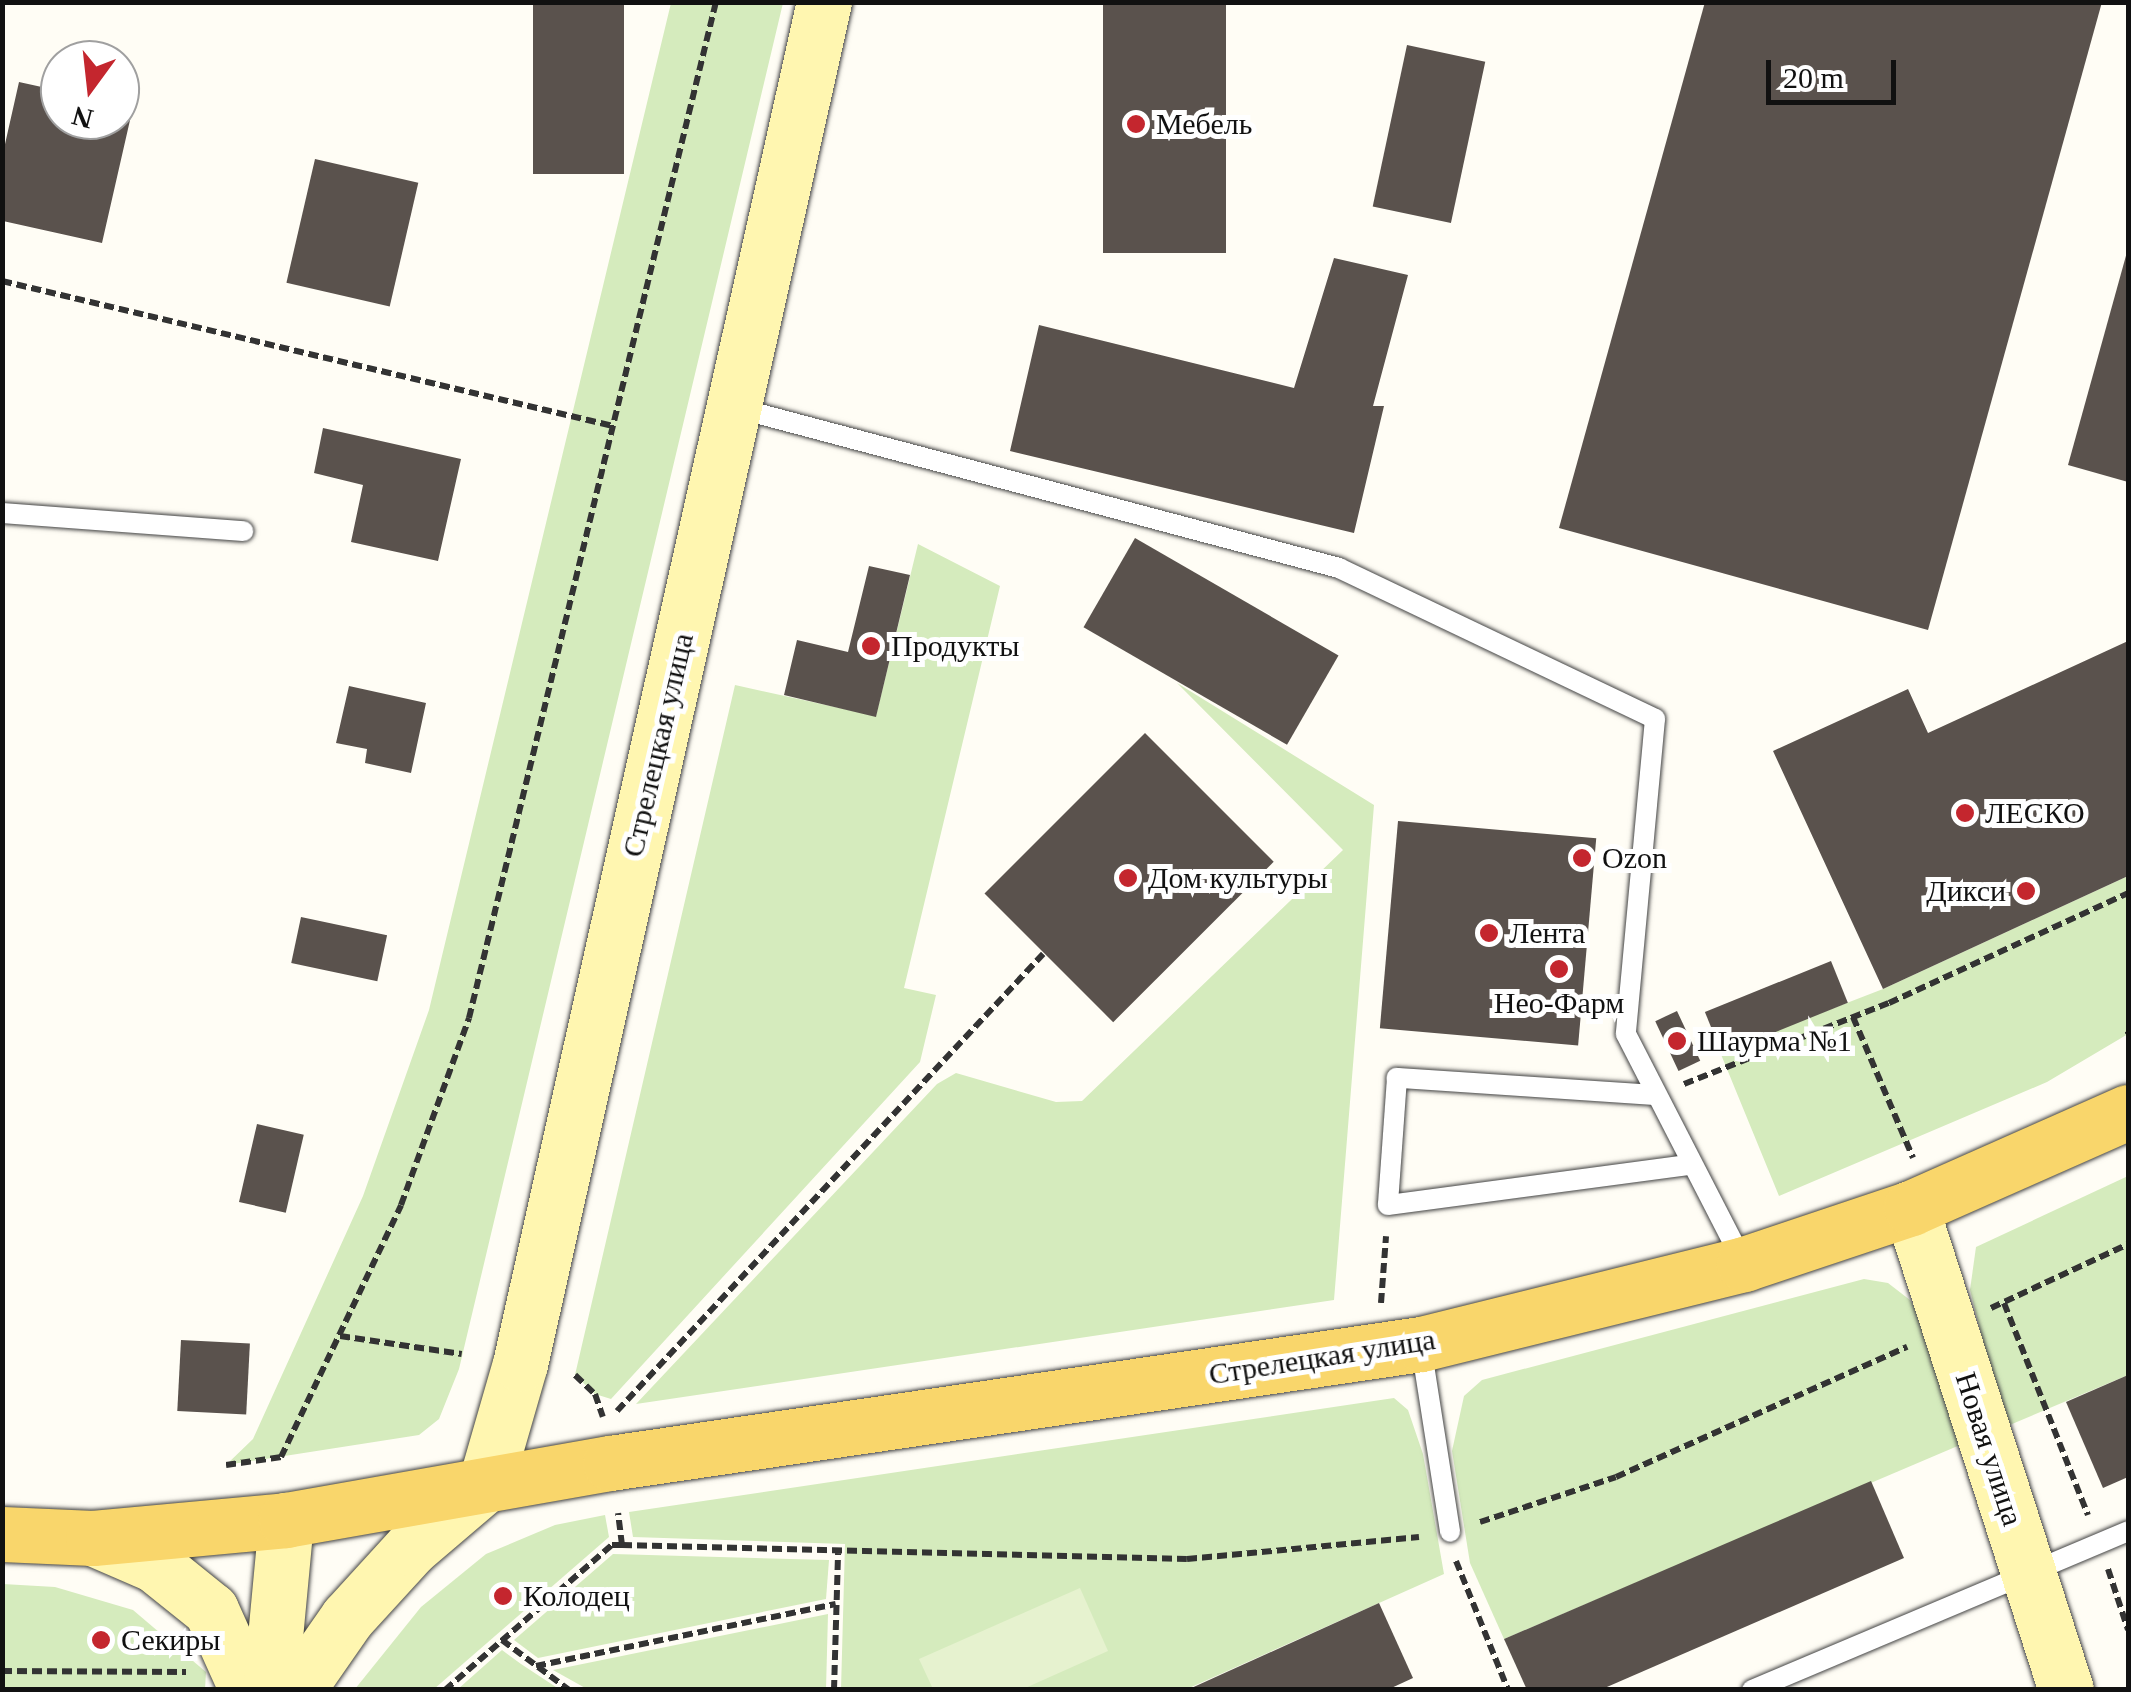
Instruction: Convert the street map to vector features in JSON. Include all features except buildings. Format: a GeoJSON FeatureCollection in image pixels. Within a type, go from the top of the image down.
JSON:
{"type":"FeatureCollection","features":[{"type":"Feature","properties":{"kind":"main road","name":"Стрелецкая улица"},"geometry":{"type":"LineString","coordinates":[[824,2],[520,1364],[485,1485],[1421,1344],[1744,1264],[1921,1204],[2128,1112]]}},
{"type":"Feature","properties":{"kind":"main road","name":"Новая улица"},"geometry":{"type":"LineString","coordinates":[[1921,1204],[1950,1328],[2066,1690]]}},
{"type":"Feature","properties":{"kind":"main road"},"geometry":{"type":"LineString","coordinates":[[2,1534],[93,1538],[286,1520],[485,1485]]}},
{"type":"Feature","properties":{"kind":"main road"},"geometry":{"type":"LineString","coordinates":[[297,1690],[373,1590],[485,1485]]}},
{"type":"Feature","properties":{"kind":"main road"},"geometry":{"type":"LineString","coordinates":[[270,1690],[286,1520]]}},
{"type":"Feature","properties":{"kind":"main road"},"geometry":{"type":"LineString","coordinates":[[93,1538],[155,1565],[211,1610],[227,1681]]}},
{"type":"Feature","properties":{"kind":"lane"},"geometry":{"type":"LineString","coordinates":[[734,407],[1338,568],[1655,719],[1626,1034],[1689,1166],[1744,1264]]}},
{"type":"Feature","properties":{"kind":"lane"},"geometry":{"type":"LineString","coordinates":[[2,513],[243,530]]}},
{"type":"Feature","properties":{"kind":"lane"},"geometry":{"type":"LineString","coordinates":[[1656,1096],[1398,1078],[1388,1204],[1689,1166]]}},
{"type":"Feature","properties":{"kind":"lane"},"geometry":{"type":"LineString","coordinates":[[1421,1344],[1450,1532]]}},
{"type":"Feature","properties":{"kind":"lane"},"geometry":{"type":"LineString","coordinates":[[1752,1690],[2128,1531]]}},
{"type":"Feature","properties":{"kind":"path"},"geometry":{"type":"LineString","coordinates":[[226,1464],[281,1457],[401,1206],[469,1018],[716,2]]}},
{"type":"Feature","properties":{"kind":"path"},"geometry":{"type":"LineString","coordinates":[[2,281],[613,426]]}},
{"type":"Feature","properties":{"kind":"path"},"geometry":{"type":"LineString","coordinates":[[1656,1096],[1852,1017],[2128,893]]}},
{"type":"Feature","properties":{"kind":"path"},"geometry":{"type":"LineString","coordinates":[[575,1375],[594,1394],[606,1422],[1043,954]]}},
{"type":"Feature","properties":{"kind":"path"},"geometry":{"type":"LineString","coordinates":[[1852,1017],[1921,1204]]}},
{"type":"Feature","properties":{"kind":"path"},"geometry":{"type":"LineString","coordinates":[[445,1690],[612,1545],[1186,1559],[1361,1547],[1450,1532],[1616,1477],[2128,1244]]}},
{"type":"Feature","properties":{"kind":"path"},"geometry":{"type":"LineString","coordinates":[[2004,1302],[2100,1544],[2128,1630]]}},
{"type":"Feature","properties":{"kind":"path"},"geometry":{"type":"LineString","coordinates":[[339,1336],[462,1354]]}},
{"type":"Feature","properties":{"kind":"path"},"geometry":{"type":"LineString","coordinates":[[618,1513],[622,1545]]}},
{"type":"Feature","properties":{"kind":"path"},"geometry":{"type":"LineString","coordinates":[[1450,1532],[1457,1569],[1508,1690]]}},
{"type":"Feature","properties":{"kind":"path"},"geometry":{"type":"LineString","coordinates":[[834,1690],[838,1552]]}},
{"type":"Feature","properties":{"kind":"path"},"geometry":{"type":"LineString","coordinates":[[536,1666],[836,1604]]}},
{"type":"Feature","properties":{"kind":"path"},"geometry":{"type":"LineString","coordinates":[[502,1640],[569,1690]]}},
{"type":"Feature","properties":{"kind":"path"},"geometry":{"type":"LineString","coordinates":[[2,1671],[227,1681]]}},
{"type":"Feature","properties":{"kind":"green space"},"geometry":{"type":"Polygon","coordinates":[[[671,3],[783,3],[459,1369],[439,1419],[419,1435],[226,1465],[253,1439],[363,1196],[429,1010],[671,3]]]}},
{"type":"Feature","properties":{"kind":"green space"},"geometry":{"type":"Polygon","coordinates":[[[918,544],[1000,586],[904,988],[936,995],[920,1062],[611,1399],[595,1394],[575,1375],[735,685],[876,716],[918,544]]]}},
{"type":"Feature","properties":{"kind":"green space"},"geometry":{"type":"Polygon","coordinates":[[[1177,683],[1374,805],[1334,1300],[636,1404],[937,1084],[956,1073],[1056,1102],[1082,1101],[1343,850],[1177,683]]]}},
{"type":"Feature","properties":{"kind":"green space"},"geometry":{"type":"Polygon","coordinates":[[[2128,876],[2128,1034],[2047,1082],[1779,1196],[1720,1052],[1883,989],[2128,876]]]}},
{"type":"Feature","properties":{"kind":"green space"},"geometry":{"type":"Polygon","coordinates":[[[2128,1176],[2128,1375],[2005,1427],[1970,1290],[1976,1247],[2128,1176]]]}},
{"type":"Feature","properties":{"kind":"green space"},"geometry":{"type":"Polygon","coordinates":[[[1864,1279],[1888,1283],[1910,1300],[1926,1326],[1960,1445],[1504,1639],[1470,1563],[1452,1451],[1464,1396],[1482,1380],[1864,1279]]]}},
{"type":"Feature","properties":{"kind":"green space"},"geometry":{"type":"Polygon","coordinates":[[[1394,1398],[1408,1410],[1423,1454],[1444,1574],[1187,1689],[841,1689],[845,1544],[633,1537],[629,1512],[1394,1398]]]}},
{"type":"Feature","properties":{"kind":"green space"},"geometry":{"type":"Polygon","coordinates":[[[605,1515],[609,1537],[434,1689],[355,1689],[421,1607],[486,1554],[555,1525],[605,1515]]]}},
{"type":"Feature","properties":{"kind":"green space"},"geometry":{"type":"Polygon","coordinates":[[[613,1554],[829,1560],[826,1599],[538,1658],[514,1640],[613,1554]]]}},
{"type":"Feature","properties":{"kind":"green space"},"geometry":{"type":"Polygon","coordinates":[[[3,1584],[55,1587],[133,1610],[206,1672],[205,1689],[3,1689],[3,1584]]]}},
{"type":"Feature","properties":{"kind":"green space"},"geometry":{"type":"Polygon","coordinates":[[[1080,1588],[1108,1651],[1023,1689],[933,1689],[919,1659],[1080,1588]]]}},
{"type":"Feature","properties":{"kind":"green space"},"geometry":{"type":"Polygon","coordinates":[[[828,1614],[826,1689],[587,1689],[553,1670],[828,1614]]]}},
{"type":"Feature","properties":{"kind":"green space"},"geometry":{"type":"Polygon","coordinates":[[[502,1650],[521,1664],[559,1689],[458,1689],[502,1650]]]}},
{"type":"Feature","properties":{"kind":"place","name":"Мебель"},"geometry":{"type":"Point","coordinates":[1136,124]}},
{"type":"Feature","properties":{"kind":"place","name":"Продукты"},"geometry":{"type":"Point","coordinates":[871,646]}},
{"type":"Feature","properties":{"kind":"place","name":"ЛЕСКО"},"geometry":{"type":"Point","coordinates":[1965,813]}},
{"type":"Feature","properties":{"kind":"place","name":"Ozon"},"geometry":{"type":"Point","coordinates":[1582,858]}},
{"type":"Feature","properties":{"kind":"place","name":"Дом культуры"},"geometry":{"type":"Point","coordinates":[1128,878]}},
{"type":"Feature","properties":{"kind":"place","name":"Дикси"},"geometry":{"type":"Point","coordinates":[2026,891]}},
{"type":"Feature","properties":{"kind":"place","name":"Лента"},"geometry":{"type":"Point","coordinates":[1489,933]}},
{"type":"Feature","properties":{"kind":"place","name":"Нео-Фарм"},"geometry":{"type":"Point","coordinates":[1559,969]}},
{"type":"Feature","properties":{"kind":"place","name":"Шаурма №1"},"geometry":{"type":"Point","coordinates":[1677,1041]}},
{"type":"Feature","properties":{"kind":"place","name":"Колодец"},"geometry":{"type":"Point","coordinates":[503,1596]}},
{"type":"Feature","properties":{"kind":"place","name":"Секиры"},"geometry":{"type":"Point","coordinates":[101,1640]}}]}
